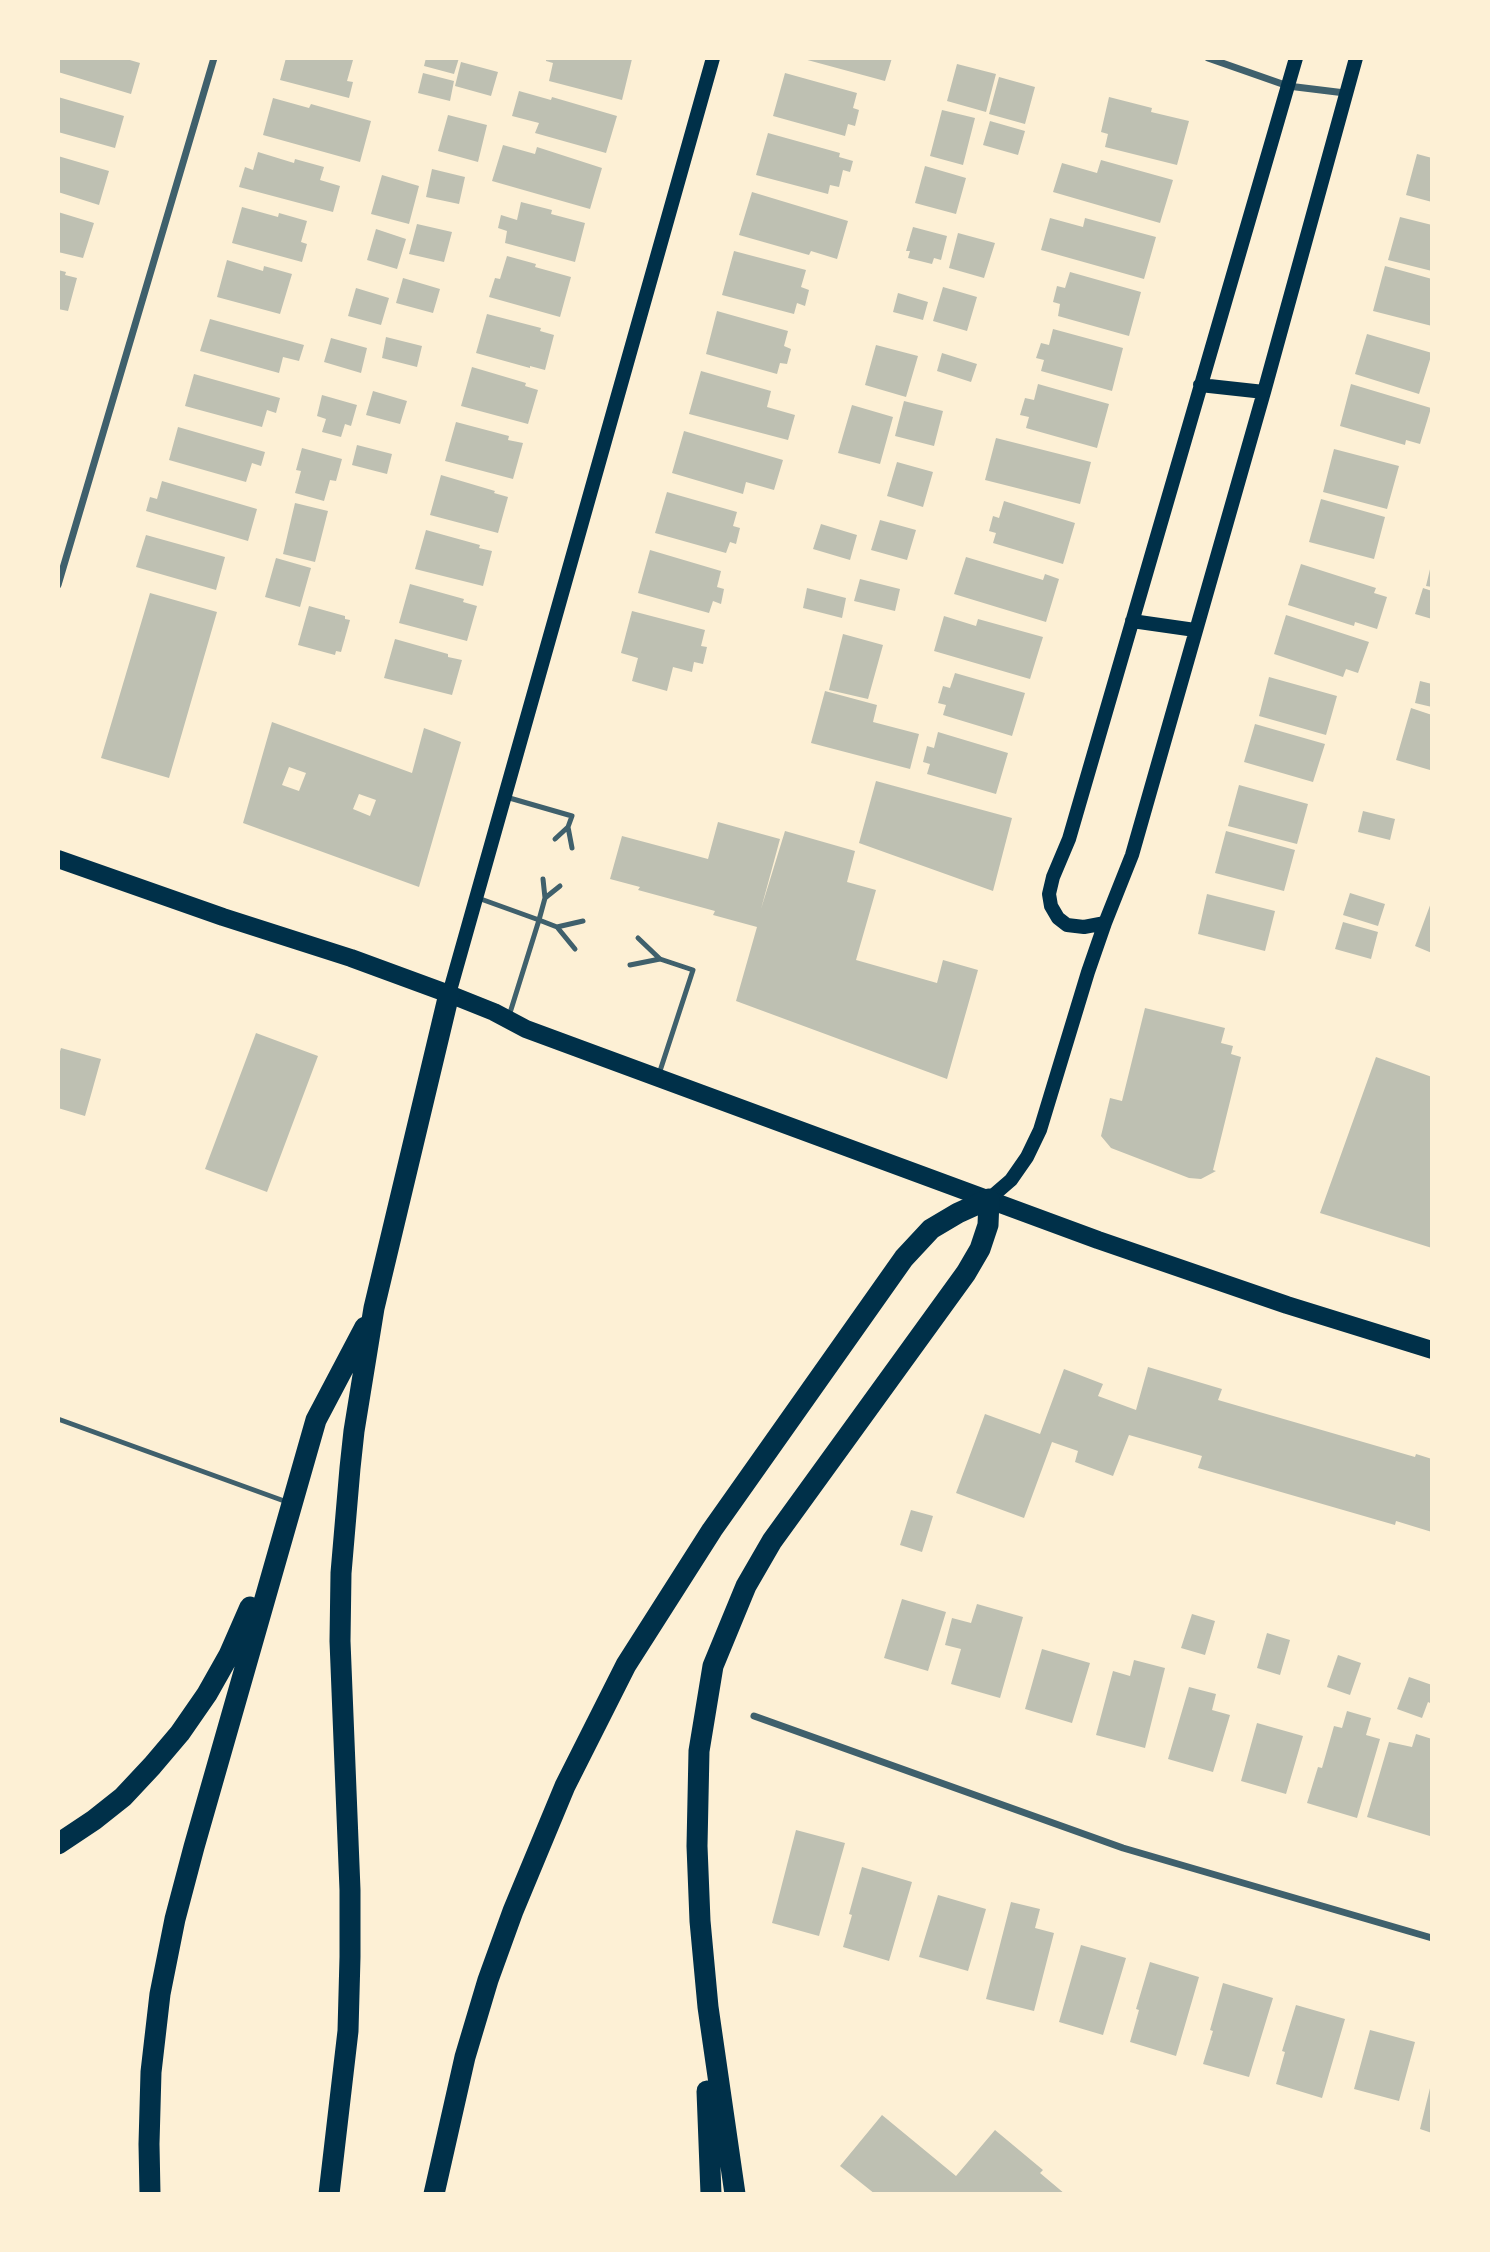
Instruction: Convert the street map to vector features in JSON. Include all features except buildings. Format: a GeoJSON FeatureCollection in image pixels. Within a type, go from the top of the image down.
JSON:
{"type":"FeatureCollection","features":[{"type":"Feature","properties":{"kind":"highway"},"geometry":{"type":"LineString","coordinates":[[329,2194],[348,2031],[350,1891],[341,1706],[341,1573],[354,1431],[374,1308],[449,994]]}},
{"type":"Feature","properties":{"kind":"highway"},"geometry":{"type":"LineString","coordinates":[[434,2194],[465,2057],[488,1980],[513,1911],[565,1786],[626,1665],[712,1530],[904,1258],[932,1229],[989,1199],[988,1225],[980,1249],[966,1273],[772,1541],[746,1586],[713,1666],[699,1751],[697,1846],[711,2194]]}},
{"type":"Feature","properties":{"kind":"highway"},"geometry":{"type":"LineString","coordinates":[[150,2194],[151,2072],[160,1994],[175,1919],[316,1419],[374,1308]]}},
{"type":"Feature","properties":{"kind":"highway"},"geometry":{"type":"LineString","coordinates":[[58,1844],[123,1797],[180,1733],[207,1694],[229,1655],[290,1504]]}},
{"type":"Feature","properties":{"kind":"highway"},"geometry":{"type":"LineString","coordinates":[[700,1920],[718,2088],[735,2194]]}},
{"type":"Feature","properties":{"kind":"main road"},"geometry":{"type":"LineString","coordinates":[[449,994],[713,58]]}},
{"type":"Feature","properties":{"kind":"main road"},"geometry":{"type":"LineString","coordinates":[[1105,923],[1084,927],[1067,925],[1058,918],[1051,906],[1049,894],[1069,839],[1296,58]]}},
{"type":"Feature","properties":{"kind":"main road"},"geometry":{"type":"LineString","coordinates":[[989,1199],[1012,1180],[1040,1130],[1105,923],[1132,855],[1356,58]]}},
{"type":"Feature","properties":{"kind":"main road"},"geometry":{"type":"LineString","coordinates":[[1200,385],[1264,392]]}},
{"type":"Feature","properties":{"kind":"main road"},"geometry":{"type":"LineString","coordinates":[[1132,621],[1195,630]]}},
{"type":"Feature","properties":{"kind":"main road"},"geometry":{"type":"LineString","coordinates":[[58,859],[223,917],[351,958],[449,994],[526,1029],[1076,1232],[1239,1289],[1432,1350]]}},
{"type":"Feature","properties":{"kind":"street"},"geometry":{"type":"LineString","coordinates":[[58,585],[215,58]]}},
{"type":"Feature","properties":{"kind":"street"},"geometry":{"type":"LineString","coordinates":[[1208,58],[1288,86],[1345,93]]}},
{"type":"Feature","properties":{"kind":"street"},"geometry":{"type":"LineString","coordinates":[[754,1716],[1123,1848],[1432,1938]]}},
{"type":"Feature","properties":{"kind":"lane"},"geometry":{"type":"LineString","coordinates":[[504,797],[572,816],[568,827],[555,839]]}},
{"type":"Feature","properties":{"kind":"lane"},"geometry":{"type":"LineString","coordinates":[[568,827],[572,848]]}},
{"type":"Feature","properties":{"kind":"lane"},"geometry":{"type":"LineString","coordinates":[[509,1019],[545,898],[543,879]]}},
{"type":"Feature","properties":{"kind":"lane"},"geometry":{"type":"LineString","coordinates":[[545,898],[560,886]]}},
{"type":"Feature","properties":{"kind":"lane"},"geometry":{"type":"LineString","coordinates":[[475,897],[557,927],[575,949]]}},
{"type":"Feature","properties":{"kind":"lane"},"geometry":{"type":"LineString","coordinates":[[557,927],[583,921]]}},
{"type":"Feature","properties":{"kind":"lane"},"geometry":{"type":"LineString","coordinates":[[638,938],[660,959],[693,970],[658,1077]]}},
{"type":"Feature","properties":{"kind":"lane"},"geometry":{"type":"LineString","coordinates":[[630,965],[660,959]]}},
{"type":"Feature","properties":{"kind":"lane"},"geometry":{"type":"LineString","coordinates":[[58,1419],[290,1504]]}}]}
